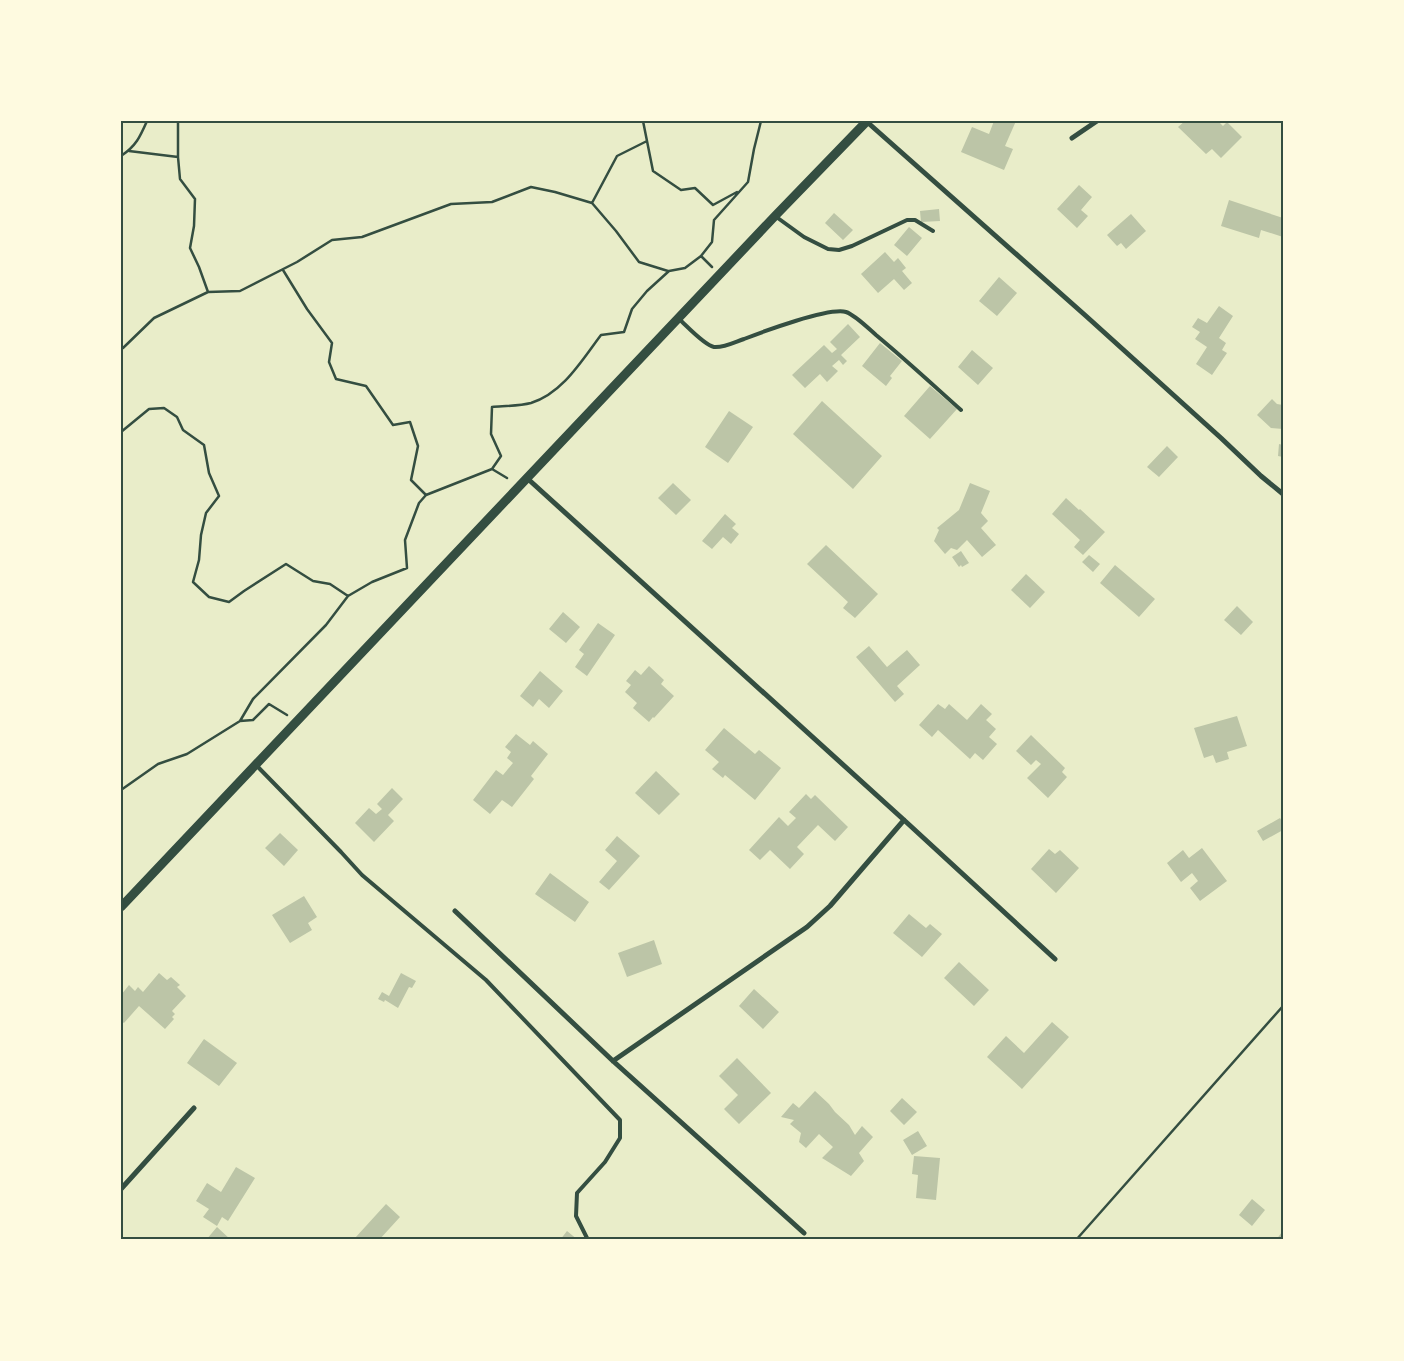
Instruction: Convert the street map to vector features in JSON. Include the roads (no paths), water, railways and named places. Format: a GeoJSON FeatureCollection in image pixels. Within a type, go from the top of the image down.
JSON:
{"type":"FeatureCollection","features":[{"type":"Feature","properties":{"kind":"street"},"geometry":{"type":"LineString","coordinates":[[121,907],[866,121],[1079,309],[1283,494]]}},
{"type":"Feature","properties":{"kind":"street"},"geometry":{"type":"LineString","coordinates":[[1072,138],[1097,121]]}},
{"type":"Feature","properties":{"kind":"street"},"geometry":{"type":"LineString","coordinates":[[528,479],[904,820],[1055,960]]}},
{"type":"Feature","properties":{"kind":"street"},"geometry":{"type":"LineString","coordinates":[[613,1061],[807,926],[830,906],[904,820]]}},
{"type":"Feature","properties":{"kind":"street"},"geometry":{"type":"LineString","coordinates":[[455,911],[613,1061],[804,1233]]}},
{"type":"Feature","properties":{"kind":"street"},"geometry":{"type":"LineString","coordinates":[[121,1189],[194,1108]]}},
{"type":"Feature","properties":{"kind":"lane"},"geometry":{"type":"LineString","coordinates":[[775,216],[804,236],[828,249],[839,250],[852,246],[907,220],[915,220],[933,231]]}},
{"type":"Feature","properties":{"kind":"lane"},"geometry":{"type":"LineString","coordinates":[[679,319],[704,342],[714,347],[728,345],[822,314],[838,311],[847,312],[889,346],[961,410]]}},
{"type":"Feature","properties":{"kind":"lane"},"geometry":{"type":"LineString","coordinates":[[255,764],[362,875],[486,980],[620,1120],[620,1138],[605,1162],[577,1193],[576,1216],[588,1240]]}}]}
